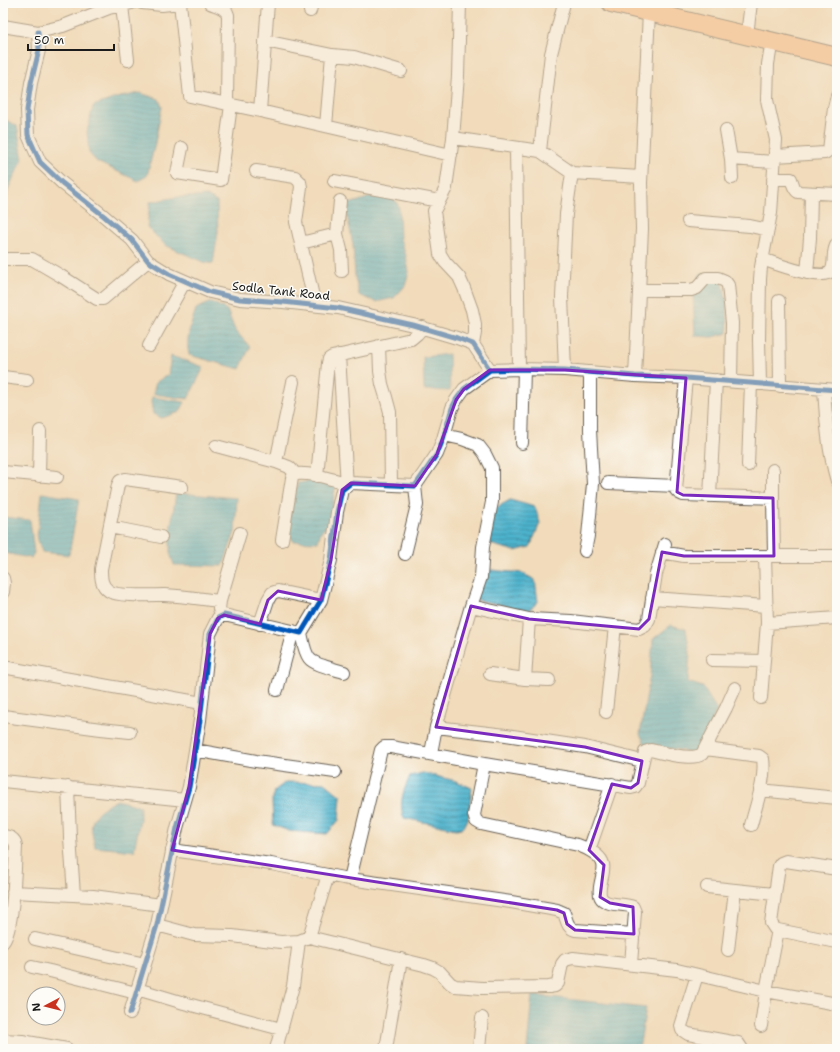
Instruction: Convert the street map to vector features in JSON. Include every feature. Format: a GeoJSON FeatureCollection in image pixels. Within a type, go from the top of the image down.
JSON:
{"type":"FeatureCollection","features":[{"type":"Feature","properties":{"kind":"main road"},"geometry":{"type":"LineString","coordinates":[[610,3],[772,40],[837,57]]}},
{"type":"Feature","properties":{"kind":"street"},"geometry":{"type":"LineString","coordinates":[[142,3],[162,5],[180,3],[190,96],[326,126],[451,156]]}},
{"type":"Feature","properties":{"kind":"street"},"geometry":{"type":"LineString","coordinates":[[182,148],[177,173],[221,180],[229,104],[228,15],[224,9],[210,3]]}},
{"type":"Feature","properties":{"kind":"street"},"geometry":{"type":"LineString","coordinates":[[260,111],[268,3]]}},
{"type":"Feature","properties":{"kind":"street"},"geometry":{"type":"LineString","coordinates":[[460,3],[458,76],[451,156],[446,188],[434,211],[440,254],[445,262],[459,277],[472,310],[475,324],[473,344],[490,370]]}},
{"type":"Feature","properties":{"kind":"street"},"geometry":{"type":"LineString","coordinates":[[540,151],[551,54],[564,3]]}},
{"type":"Feature","properties":{"kind":"street"},"geometry":{"type":"LineString","coordinates":[[747,35],[750,3]]}},
{"type":"Feature","properties":{"kind":"street"},"geometry":{"type":"LineString","coordinates":[[3,26],[38,32],[63,26],[94,8],[109,8],[127,4],[128,60]]}},
{"type":"Feature","properties":{"kind":"street"},"geometry":{"type":"LineString","coordinates":[[635,376],[642,229],[641,177],[649,12]]}},
{"type":"Feature","properties":{"kind":"street","name":"Sodla Tank Road"},"geometry":{"type":"LineString","coordinates":[[38,32],[40,50],[31,83],[27,110],[28,135],[40,162],[62,183],[132,240],[148,261],[169,274],[210,292],[240,299],[338,308],[423,328],[473,344]]}},
{"type":"Feature","properties":{"kind":"street"},"geometry":{"type":"LineString","coordinates":[[748,465],[759,340],[760,280],[762,259],[771,213],[775,159],[776,140],[767,100],[768,64],[772,40]]}},
{"type":"Feature","properties":{"kind":"street"},"geometry":{"type":"LineString","coordinates":[[266,41],[332,55],[354,57],[402,71]]}},
{"type":"Feature","properties":{"kind":"street"},"geometry":{"type":"LineString","coordinates":[[326,126],[332,55]]}},
{"type":"Feature","properties":{"kind":"street"},"geometry":{"type":"LineString","coordinates":[[731,159],[775,159],[825,154],[829,150],[834,108],[837,96]]}},
{"type":"Feature","properties":{"kind":"street"},"geometry":{"type":"LineString","coordinates":[[726,130],[731,159],[732,178]]}},
{"type":"Feature","properties":{"kind":"street"},"geometry":{"type":"LineString","coordinates":[[453,138],[540,151],[572,173],[641,177]]}},
{"type":"Feature","properties":{"kind":"street"},"geometry":{"type":"LineString","coordinates":[[516,148],[522,369],[522,443]]}},
{"type":"Feature","properties":{"kind":"street"},"geometry":{"type":"LineString","coordinates":[[256,171],[295,177],[300,182],[301,187],[296,222],[315,305]]}},
{"type":"Feature","properties":{"kind":"street"},"geometry":{"type":"LineString","coordinates":[[565,370],[562,297],[566,214],[572,173]]}},
{"type":"Feature","properties":{"kind":"street"},"geometry":{"type":"LineString","coordinates":[[773,179],[792,179],[796,191],[837,194]]}},
{"type":"Feature","properties":{"kind":"street"},"geometry":{"type":"LineString","coordinates":[[334,181],[439,201]]}},
{"type":"Feature","properties":{"kind":"street"},"geometry":{"type":"LineString","coordinates":[[807,273],[810,238],[811,193]]}},
{"type":"Feature","properties":{"kind":"street"},"geometry":{"type":"LineString","coordinates":[[340,202],[337,234],[341,250],[342,271]]}},
{"type":"Feature","properties":{"kind":"street"},"geometry":{"type":"LineString","coordinates":[[688,221],[750,226],[768,230]]}},
{"type":"Feature","properties":{"kind":"street"},"geometry":{"type":"LineString","coordinates":[[301,243],[337,234]]}},
{"type":"Feature","properties":{"kind":"street"},"geometry":{"type":"LineString","coordinates":[[762,259],[807,273],[825,274],[832,270],[834,248],[837,244]]}},
{"type":"Feature","properties":{"kind":"street"},"geometry":{"type":"LineString","coordinates":[[3,259],[32,258],[100,300],[104,299],[148,261]]}},
{"type":"Feature","properties":{"kind":"street"},"geometry":{"type":"LineString","coordinates":[[639,290],[691,290],[697,288],[706,278],[718,278],[725,280],[728,285],[732,323],[731,381]]}},
{"type":"Feature","properties":{"kind":"street"},"geometry":{"type":"LineString","coordinates":[[149,346],[185,281]]}},
{"type":"Feature","properties":{"kind":"street"},"geometry":{"type":"LineString","coordinates":[[779,301],[780,386]]}},
{"type":"Feature","properties":{"kind":"street"},"geometry":{"type":"LineString","coordinates":[[317,476],[329,360],[332,357],[339,355],[411,339],[423,328]]}},
{"type":"Feature","properties":{"kind":"street"},"geometry":{"type":"LineString","coordinates":[[380,346],[380,371],[390,412],[391,485]]}},
{"type":"Feature","properties":{"kind":"street"},"geometry":{"type":"LineString","coordinates":[[339,355],[346,485]]}},
{"type":"Feature","properties":{"kind":"street"},"geometry":{"type":"LineString","coordinates":[[405,554],[417,505],[415,486],[437,454],[456,400],[464,389],[490,370],[565,370],[635,376],[731,381],[837,390]]}},
{"type":"Feature","properties":{"kind":"street"},"geometry":{"type":"LineString","coordinates":[[585,551],[588,536],[593,484],[590,430],[590,372]]}},
{"type":"Feature","properties":{"kind":"street"},"geometry":{"type":"LineString","coordinates":[[3,377],[27,380]]}},
{"type":"Feature","properties":{"kind":"street"},"geometry":{"type":"LineString","coordinates":[[686,378],[676,486],[678,493],[683,495],[773,498]]}},
{"type":"Feature","properties":{"kind":"street"},"geometry":{"type":"LineString","coordinates":[[710,496],[716,380]]}},
{"type":"Feature","properties":{"kind":"street"},"geometry":{"type":"LineString","coordinates":[[276,462],[293,382]]}},
{"type":"Feature","properties":{"kind":"street"},"geometry":{"type":"LineString","coordinates":[[824,389],[831,462],[837,481]]}},
{"type":"Feature","properties":{"kind":"street"},"geometry":{"type":"LineString","coordinates":[[39,476],[40,431]]}},
{"type":"Feature","properties":{"kind":"street"},"geometry":{"type":"LineString","coordinates":[[431,753],[436,727],[471,606],[481,577],[483,547],[492,502],[492,468],[485,454],[478,445],[462,439],[444,435]]}},
{"type":"Feature","properties":{"kind":"street"},"geometry":{"type":"LineString","coordinates":[[216,446],[276,462],[289,468],[295,474],[317,476],[346,485]]}},
{"type":"Feature","properties":{"kind":"street"},"geometry":{"type":"LineString","coordinates":[[761,698],[767,623],[766,606],[773,498],[773,470]]}},
{"type":"Feature","properties":{"kind":"street"},"geometry":{"type":"LineString","coordinates":[[3,472],[57,477]]}},
{"type":"Feature","properties":{"kind":"street"},"geometry":{"type":"LineString","coordinates":[[282,540],[292,478],[295,474]]}},
{"type":"Feature","properties":{"kind":"street"},"geometry":{"type":"LineString","coordinates":[[182,487],[125,479],[120,481],[100,578],[104,587],[109,591],[118,594],[165,596],[220,601]]}},
{"type":"Feature","properties":{"kind":"street"},"geometry":{"type":"LineString","coordinates":[[277,690],[297,632],[321,600],[331,560],[337,512],[342,490],[346,485],[351,483],[415,486]]}},
{"type":"Feature","properties":{"kind":"street"},"geometry":{"type":"LineString","coordinates":[[608,483],[676,486]]}},
{"type":"Feature","properties":{"kind":"street"},"geometry":{"type":"LineString","coordinates":[[110,527],[161,537]]}},
{"type":"Feature","properties":{"kind":"street"},"geometry":{"type":"LineString","coordinates":[[130,1013],[157,925],[177,828],[189,787],[202,703],[210,634],[218,618],[220,601],[240,533]]}},
{"type":"Feature","properties":{"kind":"street"},"geometry":{"type":"LineString","coordinates":[[471,606],[529,618],[571,621],[639,630],[646,626],[649,619],[656,574],[664,548],[684,556],[837,556]]}},
{"type":"Feature","properties":{"kind":"street"},"geometry":{"type":"LineString","coordinates":[[3,578],[3,592]]}},
{"type":"Feature","properties":{"kind":"street"},"geometry":{"type":"LineString","coordinates":[[260,624],[268,600],[272,593],[278,591],[321,600]]}},
{"type":"Feature","properties":{"kind":"street"},"geometry":{"type":"LineString","coordinates":[[652,598],[766,606]]}},
{"type":"Feature","properties":{"kind":"street"},"geometry":{"type":"LineString","coordinates":[[218,618],[224,615],[297,632]]}},
{"type":"Feature","properties":{"kind":"street"},"geometry":{"type":"LineString","coordinates":[[525,679],[529,618]]}},
{"type":"Feature","properties":{"kind":"street"},"geometry":{"type":"LineString","coordinates":[[767,623],[837,618]]}},
{"type":"Feature","properties":{"kind":"street"},"geometry":{"type":"LineString","coordinates":[[606,712],[615,626]]}},
{"type":"Feature","properties":{"kind":"street"},"geometry":{"type":"LineString","coordinates":[[297,632],[309,658],[314,662],[344,672]]}},
{"type":"Feature","properties":{"kind":"street"},"geometry":{"type":"LineString","coordinates":[[712,660],[764,661]]}},
{"type":"Feature","properties":{"kind":"street"},"geometry":{"type":"LineString","coordinates":[[3,667],[202,703]]}},
{"type":"Feature","properties":{"kind":"street"},"geometry":{"type":"LineString","coordinates":[[490,674],[525,679],[549,680]]}},
{"type":"Feature","properties":{"kind":"street"},"geometry":{"type":"LineString","coordinates":[[350,879],[381,750],[384,747],[431,753],[484,764],[630,788],[635,787],[638,783],[645,752],[651,750],[691,758],[698,757],[702,754],[706,749],[735,688]]}},
{"type":"Feature","properties":{"kind":"street"},"geometry":{"type":"LineString","coordinates":[[3,716],[130,732]]}},
{"type":"Feature","properties":{"kind":"street"},"geometry":{"type":"LineString","coordinates":[[436,727],[506,735],[585,747],[642,761]]}},
{"type":"Feature","properties":{"kind":"street"},"geometry":{"type":"LineString","coordinates":[[706,749],[759,756],[763,759],[764,766],[760,790],[751,825]]}},
{"type":"Feature","properties":{"kind":"street"},"geometry":{"type":"LineString","coordinates":[[195,750],[256,761],[335,772]]}},
{"type":"Feature","properties":{"kind":"street"},"geometry":{"type":"LineString","coordinates":[[484,764],[474,815],[476,821],[481,824],[578,845],[589,850],[602,860],[604,865],[600,898],[604,902],[628,905],[633,907],[635,912],[631,964]]}},
{"type":"Feature","properties":{"kind":"street"},"geometry":{"type":"LineString","coordinates":[[3,780],[185,800]]}},
{"type":"Feature","properties":{"kind":"street"},"geometry":{"type":"LineString","coordinates":[[589,850],[612,784]]}},
{"type":"Feature","properties":{"kind":"street"},"geometry":{"type":"LineString","coordinates":[[68,787],[74,895]]}},
{"type":"Feature","properties":{"kind":"street"},"geometry":{"type":"LineString","coordinates":[[760,790],[837,798]]}},
{"type":"Feature","properties":{"kind":"street"},"geometry":{"type":"LineString","coordinates":[[3,836],[12,837],[16,842],[10,896],[10,923],[3,942]]}},
{"type":"Feature","properties":{"kind":"street"},"geometry":{"type":"LineString","coordinates":[[172,850],[271,864],[350,879],[557,910],[564,913],[567,924],[570,928],[575,930],[634,934]]}},
{"type":"Feature","properties":{"kind":"street"},"geometry":{"type":"LineString","coordinates":[[837,869],[786,861],[781,863],[779,866],[774,894],[771,923],[775,929],[778,930],[837,942]]}},
{"type":"Feature","properties":{"kind":"street"},"geometry":{"type":"LineString","coordinates":[[276,1049],[304,939],[328,875]]}},
{"type":"Feature","properties":{"kind":"street"},"geometry":{"type":"LineString","coordinates":[[707,886],[774,894]]}},
{"type":"Feature","properties":{"kind":"street"},"geometry":{"type":"LineString","coordinates":[[728,950],[735,890]]}},
{"type":"Feature","properties":{"kind":"street"},"geometry":{"type":"LineString","coordinates":[[10,896],[93,896],[161,905]]}},
{"type":"Feature","properties":{"kind":"street"},"geometry":{"type":"LineString","coordinates":[[157,925],[194,935],[232,936],[281,942],[304,939],[402,959],[434,968],[455,986],[482,988],[555,986],[558,983],[562,964],[565,960],[573,958],[677,970],[766,991],[837,1004]]}},
{"type":"Feature","properties":{"kind":"street"},"geometry":{"type":"LineString","coordinates":[[761,1026],[778,930]]}},
{"type":"Feature","properties":{"kind":"street"},"geometry":{"type":"LineString","coordinates":[[35,939],[145,964]]}},
{"type":"Feature","properties":{"kind":"street"},"geometry":{"type":"LineString","coordinates":[[386,1049],[402,959]]}},
{"type":"Feature","properties":{"kind":"street"},"geometry":{"type":"LineString","coordinates":[[32,967],[137,991],[281,1029]]}},
{"type":"Feature","properties":{"kind":"street"},"geometry":{"type":"LineString","coordinates":[[696,974],[681,1026],[682,1030],[688,1034],[738,1043],[742,1049]]}},
{"type":"Feature","properties":{"kind":"street"},"geometry":{"type":"LineString","coordinates":[[479,1049],[482,1018]]}},
{"type":"Feature","properties":{"kind":"street"},"geometry":{"type":"LineString","coordinates":[[3,1040],[34,1046],[67,1049]]}},
{"type":"Feature","properties":{"kind":"highlighted area"},"geometry":{"type":"Polygon","coordinates":[[[490,370],[565,370],[686,378],[677,492],[683,495],[773,498],[774,556],[684,556],[662,552],[649,619],[639,629],[529,619],[471,606],[436,727],[585,747],[642,761],[638,783],[631,788],[612,784],[589,850],[604,865],[600,897],[610,903],[633,907],[634,934],[575,930],[567,924],[564,913],[557,910],[172,850],[189,787],[210,634],[218,618],[224,615],[260,624],[268,600],[278,591],[321,600],[331,560],[342,490],[351,483],[415,486],[437,454],[456,400],[464,389],[490,370]]]}},
{"type":"Feature","properties":{"kind":"water"},"geometry":{"type":"Polygon","coordinates":[[[140,93],[159,99],[162,107],[147,176],[138,181],[97,162],[89,153],[87,132],[93,106],[116,98],[140,93]]]}},
{"type":"Feature","properties":{"kind":"water"},"geometry":{"type":"Polygon","coordinates":[[[3,118],[17,126],[23,159],[9,187],[3,212],[3,118]]]}},
{"type":"Feature","properties":{"kind":"water"},"geometry":{"type":"Polygon","coordinates":[[[207,196],[217,202],[218,232],[213,264],[203,262],[165,245],[147,227],[150,202],[178,197],[207,196]]]}},
{"type":"Feature","properties":{"kind":"water"},"geometry":{"type":"Polygon","coordinates":[[[371,197],[394,198],[399,207],[400,239],[406,256],[409,272],[405,286],[394,298],[376,302],[359,295],[355,278],[353,245],[346,210],[349,204],[371,197]]]}},
{"type":"Feature","properties":{"kind":"water"},"geometry":{"type":"Polygon","coordinates":[[[700,274],[721,275],[727,303],[728,333],[713,337],[695,336],[693,293],[700,274]]]}},
{"type":"Feature","properties":{"kind":"water"},"geometry":{"type":"Polygon","coordinates":[[[211,302],[227,310],[235,330],[250,347],[240,369],[189,355],[188,338],[196,309],[211,302]]]}},
{"type":"Feature","properties":{"kind":"water"},"geometry":{"type":"Polygon","coordinates":[[[449,354],[450,391],[424,390],[423,357],[449,354]]]}},
{"type":"Feature","properties":{"kind":"water"},"geometry":{"type":"Polygon","coordinates":[[[171,356],[204,367],[188,399],[153,394],[156,382],[168,375],[171,356]]]}},
{"type":"Feature","properties":{"kind":"water"},"geometry":{"type":"Polygon","coordinates":[[[152,397],[185,402],[180,412],[162,418],[153,414],[151,402],[152,397]]]}},
{"type":"Feature","properties":{"kind":"water"},"geometry":{"type":"Polygon","coordinates":[[[318,480],[336,483],[329,526],[321,531],[318,542],[293,541],[288,531],[290,508],[298,483],[318,480]]]}},
{"type":"Feature","properties":{"kind":"water"},"geometry":{"type":"Polygon","coordinates":[[[42,493],[79,499],[69,555],[42,552],[37,537],[42,493]]]}},
{"type":"Feature","properties":{"kind":"water"},"geometry":{"type":"Polygon","coordinates":[[[176,493],[237,498],[235,532],[223,566],[174,565],[170,553],[170,532],[176,493]]]}},
{"type":"Feature","properties":{"kind":"water"},"geometry":{"type":"Polygon","coordinates":[[[510,500],[535,507],[540,523],[530,547],[515,551],[490,544],[486,536],[494,509],[510,500]]]}},
{"type":"Feature","properties":{"kind":"water"},"geometry":{"type":"Polygon","coordinates":[[[3,517],[30,520],[34,553],[31,558],[3,553],[3,517]]]}},
{"type":"Feature","properties":{"kind":"water"},"geometry":{"type":"Polygon","coordinates":[[[481,569],[522,573],[535,580],[538,602],[528,611],[474,599],[481,569]]]}},
{"type":"Feature","properties":{"kind":"water"},"geometry":{"type":"Polygon","coordinates":[[[671,625],[686,629],[690,652],[688,682],[703,687],[717,710],[695,753],[645,744],[640,734],[650,675],[653,639],[671,625]]]}},
{"type":"Feature","properties":{"kind":"water"},"geometry":{"type":"Polygon","coordinates":[[[423,773],[456,781],[472,788],[468,819],[464,827],[456,829],[404,818],[402,812],[402,801],[410,776],[423,773]]]}},
{"type":"Feature","properties":{"kind":"water"},"geometry":{"type":"Polygon","coordinates":[[[286,782],[325,783],[341,796],[339,820],[327,834],[289,831],[273,825],[272,800],[274,791],[286,782]]]}},
{"type":"Feature","properties":{"kind":"water"},"geometry":{"type":"Polygon","coordinates":[[[117,800],[140,806],[140,820],[134,851],[95,847],[91,828],[92,823],[96,815],[102,809],[117,800]]]}},
{"type":"Feature","properties":{"kind":"water"},"geometry":{"type":"Polygon","coordinates":[[[532,995],[646,1008],[639,1049],[527,1049],[532,995]]]}},
{"type":"Feature","properties":{"kind":"cycle path"},"geometry":{"type":"LineString","coordinates":[[38,32],[39,50],[31,83],[27,110],[28,135],[40,162],[62,183],[132,240],[148,261],[169,274],[210,292],[240,299],[338,308],[413,325],[457,338],[473,344],[490,370]]}},
{"type":"Feature","properties":{"kind":"cycle path"},"geometry":{"type":"LineString","coordinates":[[130,1013],[157,925],[177,828],[189,787],[200,720],[210,634],[218,618],[224,615],[301,633],[321,600],[331,560],[337,512],[342,490],[351,483],[415,486],[437,454],[456,400],[464,389],[490,370],[565,370],[837,390]]}}]}
